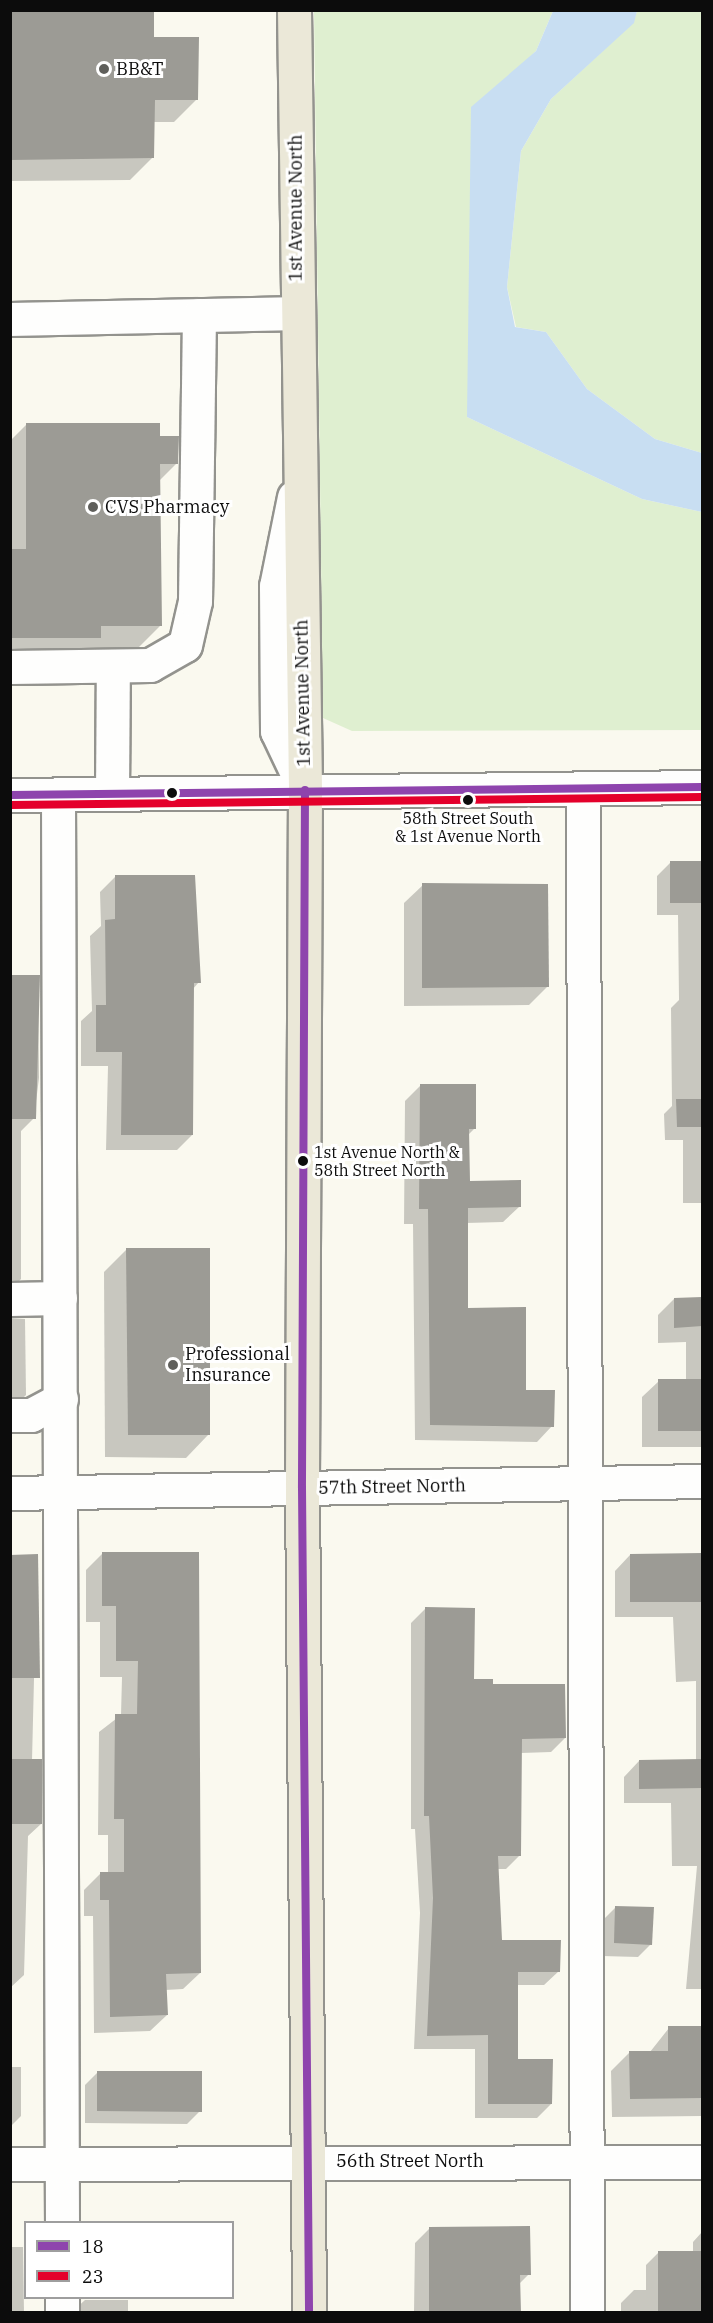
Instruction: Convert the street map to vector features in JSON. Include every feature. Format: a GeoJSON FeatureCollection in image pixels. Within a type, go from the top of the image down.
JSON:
{"type":"FeatureCollection","features":[{"type":"Feature","properties":{"kind":"main road","name":"1st Avenue North"},"geometry":{"type":"LineString","coordinates":[[294,10],[296,313],[304,790],[302,1488],[309,2313]]}},
{"type":"Feature","properties":{"kind":"street"},"geometry":{"type":"LineString","coordinates":[[10,318],[296,313]]}},
{"type":"Feature","properties":{"kind":"street"},"geometry":{"type":"LineString","coordinates":[[10,667],[150,665],[173,656],[185,645],[193,626],[199,315]]}},
{"type":"Feature","properties":{"kind":"street"},"geometry":{"type":"LineString","coordinates":[[112,794],[113,666]]}},
{"type":"Feature","properties":{"kind":"street"},"geometry":{"type":"LineString","coordinates":[[10,795],[702,787]]}},
{"type":"Feature","properties":{"kind":"street"},"geometry":{"type":"LineString","coordinates":[[583,788],[587,1484],[587,2313]]}},
{"type":"Feature","properties":{"kind":"street"},"geometry":{"type":"LineString","coordinates":[[58,794],[62,2221]]}},
{"type":"Feature","properties":{"kind":"street"},"geometry":{"type":"LineString","coordinates":[[10,1299],[60,1298]]}},
{"type":"Feature","properties":{"kind":"street"},"geometry":{"type":"LineString","coordinates":[[10,1415],[31,1415],[61,1399]]}},
{"type":"Feature","properties":{"kind":"street","name":"57th Street North"},"geometry":{"type":"LineString","coordinates":[[10,1493],[702,1481]]}},
{"type":"Feature","properties":{"kind":"street","name":"56th Street North"},"geometry":{"type":"LineString","coordinates":[[10,2164],[306,2161],[702,2162]]}},
{"type":"Feature","properties":{"kind":"green space"},"geometry":{"type":"Polygon","coordinates":[[[314,11],[553,11],[536,51],[512,75],[467,417],[642,499],[702,512],[702,730],[352,731],[323,718],[314,11]]]}},
{"type":"Feature","properties":{"kind":"green space"},"geometry":{"type":"Polygon","coordinates":[[[637,11],[702,11],[702,453],[655,439],[587,389],[546,332],[516,327],[507,287],[521,151],[551,99],[633,23],[637,11]]]}},
{"type":"Feature","properties":{"kind":"water"},"geometry":{"type":"Polygon","coordinates":[[[553,11],[637,11],[634,23],[551,99],[521,151],[507,287],[515,327],[546,332],[587,389],[655,439],[702,453],[702,512],[642,499],[467,417],[471,107],[536,51],[553,11]]]}},
{"type":"Feature","properties":{"kind":"building","name":"BB&T"},"geometry":{"type":"Polygon","coordinates":[[[10,10],[154,10],[154,37],[199,37],[198,100],[155,100],[154,158],[10,160],[10,10]]]}},
{"type":"Feature","properties":{"kind":"building","name":"CVS Pharmacy"},"geometry":{"type":"Polygon","coordinates":[[[26,423],[160,423],[160,436],[179,436],[178,464],[160,464],[162,626],[101,626],[101,638],[12,638],[11,549],[26,549],[26,423]]]}},
{"type":"Feature","properties":{"kind":"building"},"geometry":{"type":"Polygon","coordinates":[[[670,861],[702,861],[702,903],[670,903],[670,861]]]}},
{"type":"Feature","properties":{"kind":"building"},"geometry":{"type":"Polygon","coordinates":[[[115,875],[195,875],[201,983],[194,983],[193,1135],[121,1135],[122,1052],[96,1052],[96,1005],[106,1005],[105,920],[115,919],[115,875]]]}},
{"type":"Feature","properties":{"kind":"building"},"geometry":{"type":"Polygon","coordinates":[[[422,883],[548,884],[549,987],[422,988],[422,883]]]}},
{"type":"Feature","properties":{"kind":"building"},"geometry":{"type":"Polygon","coordinates":[[[10,975],[40,975],[36,1119],[10,1119],[10,975]]]}},
{"type":"Feature","properties":{"kind":"building"},"geometry":{"type":"Polygon","coordinates":[[[420,1084],[476,1084],[476,1129],[469,1129],[470,1181],[521,1180],[521,1207],[468,1208],[468,1308],[526,1307],[526,1390],[555,1390],[554,1427],[430,1425],[428,1209],[419,1209],[420,1084]]]}},
{"type":"Feature","properties":{"kind":"building"},"geometry":{"type":"Polygon","coordinates":[[[676,1099],[702,1099],[702,1127],[677,1127],[676,1099]]]}},
{"type":"Feature","properties":{"kind":"building"},"geometry":{"type":"Polygon","coordinates":[[[126,1248],[210,1248],[210,1435],[128,1435],[126,1248]]]}},
{"type":"Feature","properties":{"kind":"building"},"geometry":{"type":"Polygon","coordinates":[[[702,1297],[702,1326],[674,1328],[674,1298],[702,1297]]]}},
{"type":"Feature","properties":{"kind":"building"},"geometry":{"type":"Polygon","coordinates":[[[658,1379],[702,1379],[702,1431],[658,1431],[658,1379]]]}},
{"type":"Feature","properties":{"kind":"building"},"geometry":{"type":"Polygon","coordinates":[[[102,1552],[199,1552],[201,1973],[166,1974],[168,2015],[110,2017],[109,1900],[100,1900],[100,1872],[124,1872],[124,1819],[114,1819],[115,1714],[137,1714],[138,1661],[116,1661],[116,1606],[102,1606],[102,1552]]]}},
{"type":"Feature","properties":{"kind":"building"},"geometry":{"type":"Polygon","coordinates":[[[702,1553],[702,1602],[630,1602],[630,1554],[702,1553]]]}},
{"type":"Feature","properties":{"kind":"building"},"geometry":{"type":"Polygon","coordinates":[[[38,1554],[40,1678],[10,1678],[10,1555],[38,1554]]]}},
{"type":"Feature","properties":{"kind":"building"},"geometry":{"type":"Polygon","coordinates":[[[425,1607],[475,1608],[474,1679],[493,1679],[493,1684],[565,1684],[566,1738],[522,1739],[521,1856],[498,1856],[502,1940],[561,1940],[560,1972],[518,1972],[518,2059],[553,2059],[552,2104],[488,2104],[488,2035],[427,2036],[433,1898],[429,1816],[424,1816],[425,1607]]]}},
{"type":"Feature","properties":{"kind":"building"},"geometry":{"type":"Polygon","coordinates":[[[10,1759],[42,1759],[42,1824],[10,1824],[10,1759]]]}},
{"type":"Feature","properties":{"kind":"building"},"geometry":{"type":"Polygon","coordinates":[[[702,1759],[702,1788],[639,1789],[639,1760],[702,1759]]]}},
{"type":"Feature","properties":{"kind":"building"},"geometry":{"type":"Polygon","coordinates":[[[615,1906],[654,1907],[652,1945],[614,1943],[615,1906]]]}},
{"type":"Feature","properties":{"kind":"building"},"geometry":{"type":"Polygon","coordinates":[[[668,2026],[702,2026],[702,2098],[630,2099],[629,2051],[668,2051],[668,2026]]]}},
{"type":"Feature","properties":{"kind":"building"},"geometry":{"type":"Polygon","coordinates":[[[97,2071],[202,2071],[202,2112],[97,2111],[97,2071]]]}},
{"type":"Feature","properties":{"kind":"building"},"geometry":{"type":"Polygon","coordinates":[[[530,2226],[531,2275],[520,2275],[521,2313],[429,2313],[429,2227],[530,2226]]]}},
{"type":"Feature","properties":{"kind":"building"},"geometry":{"type":"Polygon","coordinates":[[[658,2251],[702,2251],[702,2313],[658,2313],[658,2251]]]}},
{"type":"Feature","properties":{"kind":"transit line","name":"18"},"geometry":{"type":"LineString","coordinates":[[10,795],[702,787]]}},
{"type":"Feature","properties":{"kind":"transit line","name":"18"},"geometry":{"type":"LineString","coordinates":[[305,790],[302,1488],[309,2312]]}},
{"type":"Feature","properties":{"kind":"transit line","name":"23"},"geometry":{"type":"LineString","coordinates":[[10,805],[702,797]]}},
{"type":"Feature","properties":{"kind":"place","name":"BB&T"},"geometry":{"type":"Point","coordinates":[104,69]}},
{"type":"Feature","properties":{"kind":"place","name":"CVS Pharmacy"},"geometry":{"type":"Point","coordinates":[93,507]}},
{"type":"Feature","properties":{"kind":"place","name":"58th Street South & 1st Avenue North"},"geometry":{"type":"Point","coordinates":[468,800]}},
{"type":"Feature","properties":{"kind":"place","name":"1st Avenue North & 58th Street North"},"geometry":{"type":"Point","coordinates":[303,1161]}},
{"type":"Feature","properties":{"kind":"place","name":"Professional Insurance"},"geometry":{"type":"Point","coordinates":[173,1365]}}]}
